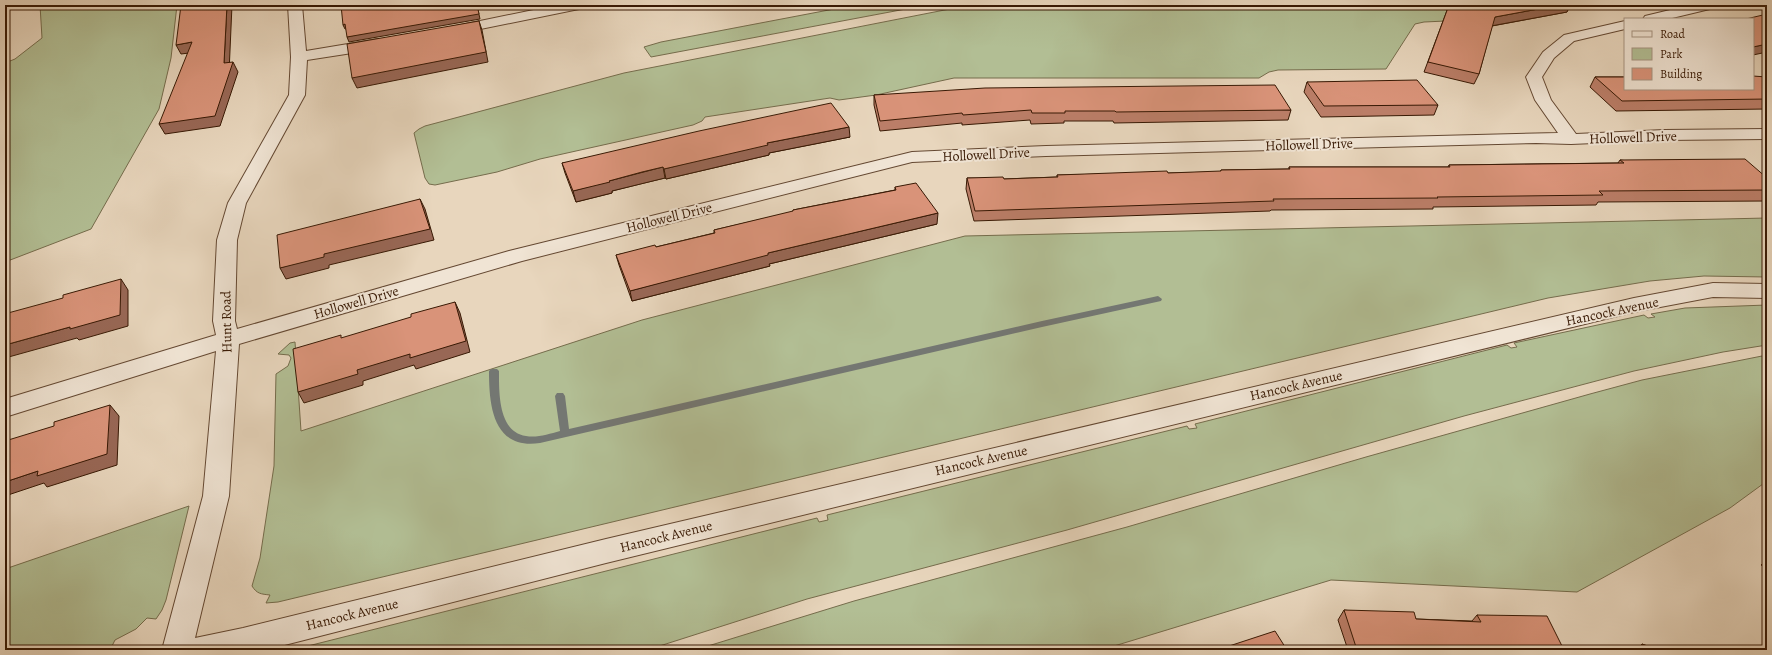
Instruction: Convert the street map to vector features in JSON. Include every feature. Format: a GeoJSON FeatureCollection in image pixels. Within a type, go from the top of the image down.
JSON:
{"type":"FeatureCollection","features":[{"type":"Feature","properties":{"kind":"street","name":"Hunt Road"},"geometry":{"type":"LineString","coordinates":[[177,650],[216,496],[228,341],[224,321],[227,240],[237,203],[297,95],[299,57],[295,5]]}},
{"type":"Feature","properties":{"kind":"street"},"geometry":{"type":"LineString","coordinates":[[438,33],[579,5]]}},
{"type":"Feature","properties":{"kind":"street"},"geometry":{"type":"LineString","coordinates":[[1654,18],[1709,5]]}},
{"type":"Feature","properties":{"kind":"street"},"geometry":{"type":"LineString","coordinates":[[1571,139],[1543,100],[1534,77],[1548,55],[1569,38],[1624,25]]}},
{"type":"Feature","properties":{"kind":"street"},"geometry":{"type":"LineString","coordinates":[[299,57],[392,41]]}},
{"type":"Feature","properties":{"kind":"street","name":"Hollowell Drive"},"geometry":{"type":"LineString","coordinates":[[5,408],[228,341],[269,327],[516,256],[912,157],[1062,150],[1536,138],[1571,139],[1664,135],[1767,134]]}},
{"type":"Feature","properties":{"kind":"street","name":"Hancock Avenue"},"geometry":{"type":"LineString","coordinates":[[199,650],[243,642],[622,547],[1634,305],[1714,290],[1767,292]]}},
{"type":"Feature","properties":{"kind":"green space"},"geometry":{"type":"Polygon","coordinates":[[[40,5],[177,5],[171,58],[159,109],[91,229],[5,262],[5,63],[15,59],[42,38],[40,5]]]}},
{"type":"Feature","properties":{"kind":"green space"},"geometry":{"type":"Polygon","coordinates":[[[855,5],[927,5],[651,57],[644,47],[661,42],[855,5]]]}},
{"type":"Feature","properties":{"kind":"green space"},"geometry":{"type":"Polygon","coordinates":[[[970,5],[1441,5],[1450,14],[1446,21],[1415,24],[1386,69],[1278,70],[1269,72],[1259,78],[954,78],[876,95],[839,100],[830,98],[705,117],[702,121],[693,125],[540,159],[497,172],[435,185],[429,184],[425,178],[414,133],[425,126],[624,73],[970,5]]]}},
{"type":"Feature","properties":{"kind":"green space"},"geometry":{"type":"Polygon","coordinates":[[[1767,218],[1767,277],[1704,276],[1650,281],[1548,298],[278,602],[266,603],[270,595],[256,591],[252,586],[260,558],[274,466],[276,374],[288,366],[291,358],[289,355],[278,354],[290,343],[295,342],[301,431],[642,320],[965,236],[1767,218]]]}},
{"type":"Feature","properties":{"kind":"green space"},"geometry":{"type":"Polygon","coordinates":[[[1767,305],[1767,345],[1723,352],[1634,371],[1464,416],[1067,530],[807,599],[647,650],[292,650],[817,518],[819,522],[828,520],[827,515],[1187,426],[1189,429],[1197,428],[1195,424],[1507,345],[1511,348],[1517,347],[1514,343],[1644,315],[1648,318],[1655,317],[1651,314],[1685,308],[1767,305]]]}},
{"type":"Feature","properties":{"kind":"green space"},"geometry":{"type":"Polygon","coordinates":[[[1767,355],[1767,481],[1730,508],[1577,592],[1331,580],[1101,650],[695,650],[854,601],[1127,527],[1366,457],[1590,394],[1642,380],[1767,355]]]}},
{"type":"Feature","properties":{"kind":"green space"},"geometry":{"type":"Polygon","coordinates":[[[189,506],[166,600],[156,619],[147,618],[136,629],[115,640],[110,650],[5,650],[5,569],[189,506]]]}},
{"type":"Feature","properties":{"kind":"building"},"geometry":{"type":"Polygon","coordinates":[[[181,5],[227,5],[224,63],[233,62],[215,116],[159,124],[192,42],[176,45],[181,5]]]}},
{"type":"Feature","properties":{"kind":"building"},"geometry":{"type":"Polygon","coordinates":[[[341,5],[477,5],[479,14],[347,37],[345,24],[343,25],[341,5]]]}},
{"type":"Feature","properties":{"kind":"building"},"geometry":{"type":"Polygon","coordinates":[[[1449,5],[1560,5],[1495,17],[1479,74],[1428,62],[1449,5]]]}},
{"type":"Feature","properties":{"kind":"building"},"geometry":{"type":"Polygon","coordinates":[[[1767,14],[1767,44],[1754,47],[1754,18],[1750,18],[1767,14]]]}},
{"type":"Feature","properties":{"kind":"building"},"geometry":{"type":"Polygon","coordinates":[[[479,21],[486,52],[352,78],[347,44],[479,21]]]}},
{"type":"Feature","properties":{"kind":"building"},"geometry":{"type":"Polygon","coordinates":[[[1754,76],[1767,77],[1767,99],[1622,101],[1595,77],[1624,77],[1624,90],[1754,90],[1754,76]]]}},
{"type":"Feature","properties":{"kind":"building"},"geometry":{"type":"Polygon","coordinates":[[[1417,80],[1438,105],[1324,106],[1307,82],[1417,80]]]}},
{"type":"Feature","properties":{"kind":"building"},"geometry":{"type":"Polygon","coordinates":[[[1275,85],[1291,110],[1116,112],[1065,111],[1065,113],[1032,113],[1031,110],[963,115],[962,113],[880,121],[874,95],[985,88],[1275,85]]]}},
{"type":"Feature","properties":{"kind":"building"},"geometry":{"type":"Polygon","coordinates":[[[831,103],[849,127],[767,143],[768,145],[664,169],[663,167],[573,191],[562,163],[699,131],[831,103]]]}},
{"type":"Feature","properties":{"kind":"building"},"geometry":{"type":"Polygon","coordinates":[[[1745,159],[1767,178],[1767,190],[1599,191],[1603,195],[1273,199],[1274,201],[975,211],[967,178],[1003,177],[1004,179],[1058,177],[1057,175],[1167,171],[1168,173],[1221,170],[1290,169],[1289,167],[1450,167],[1449,165],[1624,163],[1620,160],[1745,159]]]}},
{"type":"Feature","properties":{"kind":"building"},"geometry":{"type":"Polygon","coordinates":[[[916,183],[938,213],[768,253],[768,255],[630,291],[616,255],[655,245],[656,247],[715,233],[714,230],[793,210],[896,190],[895,187],[916,183]]]}},
{"type":"Feature","properties":{"kind":"building"},"geometry":{"type":"Polygon","coordinates":[[[420,199],[430,229],[324,254],[324,257],[280,268],[277,235],[420,199]]]}},
{"type":"Feature","properties":{"kind":"building"},"geometry":{"type":"Polygon","coordinates":[[[121,279],[120,315],[5,345],[5,310],[8,310],[8,313],[63,298],[63,295],[121,279]]]}},
{"type":"Feature","properties":{"kind":"building"},"geometry":{"type":"Polygon","coordinates":[[[455,302],[466,341],[410,358],[410,354],[357,370],[358,374],[298,392],[293,349],[341,335],[341,338],[411,317],[411,314],[455,302]]]}},
{"type":"Feature","properties":{"kind":"building"},"geometry":{"type":"Polygon","coordinates":[[[110,405],[107,454],[37,476],[38,471],[5,482],[5,441],[54,426],[54,422],[110,405]]]}},
{"type":"Feature","properties":{"kind":"building"},"geometry":{"type":"Polygon","coordinates":[[[1344,610],[1414,612],[1416,619],[1481,622],[1477,615],[1547,616],[1564,650],[1357,650],[1344,610]]]}},
{"type":"Feature","properties":{"kind":"building"},"geometry":{"type":"Polygon","coordinates":[[[1275,631],[1287,650],[1217,650],[1275,631]]]}},
{"type":"Feature","properties":{"kind":"building"},"geometry":{"type":"Polygon","coordinates":[[[1642,644],[1658,650],[1643,650],[1642,644]]]}},
{"type":"Feature","properties":{"kind":"waterway"},"geometry":{"type":"LineString","coordinates":[[565,433],[1042,324],[1158,299]]}},
{"type":"Feature","properties":{"kind":"waterway"},"geometry":{"type":"LineString","coordinates":[[494,371],[498,413],[502,423],[508,431],[515,437],[525,440],[535,440],[565,433]]}},
{"type":"Feature","properties":{"kind":"waterway"},"geometry":{"type":"LineString","coordinates":[[560,396],[565,433]]}}]}
